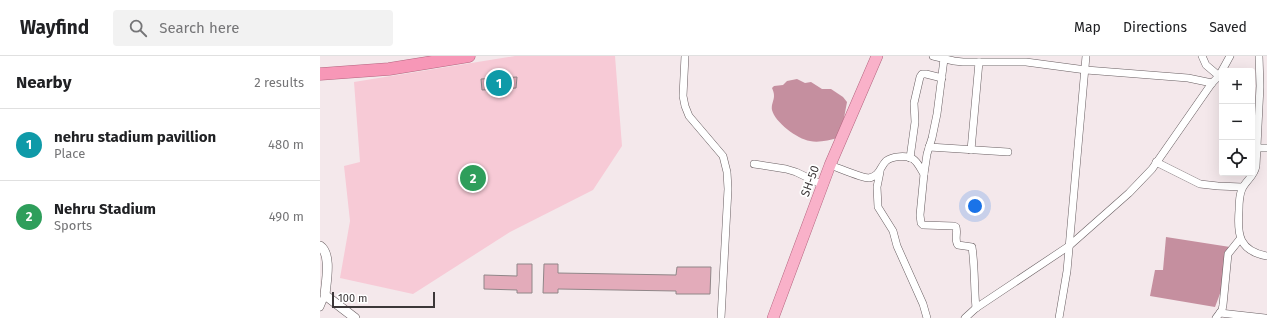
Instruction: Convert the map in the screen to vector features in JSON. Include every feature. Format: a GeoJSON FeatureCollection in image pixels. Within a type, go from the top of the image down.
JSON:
{"type":"FeatureCollection","features":[{"type":"Feature","properties":{"kind":"highway"},"geometry":{"type":"LineString","coordinates":[[320,74],[389,69],[469,56]]}},
{"type":"Feature","properties":{"kind":"main road","name":"SH-50"},"geometry":{"type":"LineString","coordinates":[[774,318],[830,165],[877,56]]}},
{"type":"Feature","properties":{"kind":"street"},"geometry":{"type":"LineString","coordinates":[[684,56],[683,96],[685,106],[689,116],[723,156],[727,172],[728,189],[721,318]]}},
{"type":"Feature","properties":{"kind":"street"},"geometry":{"type":"LineString","coordinates":[[934,56],[963,62],[1026,62],[1086,70],[1188,78],[1212,83]]}},
{"type":"Feature","properties":{"kind":"street"},"geometry":{"type":"LineString","coordinates":[[1059,318],[1067,271],[1086,70],[1086,56]]}},
{"type":"Feature","properties":{"kind":"street"},"geometry":{"type":"LineString","coordinates":[[965,318],[976,308],[1069,246],[1128,193],[1152,169],[1212,83],[1219,76],[1206,65],[1202,56]]}},
{"type":"Feature","properties":{"kind":"street"},"geometry":{"type":"LineString","coordinates":[[1223,68],[1230,56]]}},
{"type":"Feature","properties":{"kind":"street"},"geometry":{"type":"LineString","coordinates":[[1259,56],[1260,86],[1255,170],[1253,176],[1242,187],[1240,195],[1238,231],[1240,239],[1245,246],[1253,251],[1267,256]]}},
{"type":"Feature","properties":{"kind":"street"},"geometry":{"type":"LineString","coordinates":[[944,59],[937,114],[927,154],[924,174],[920,215],[921,224],[954,226],[957,230],[956,243],[958,245],[972,247],[975,269],[974,283],[976,308]]}},
{"type":"Feature","properties":{"kind":"street"},"geometry":{"type":"LineString","coordinates":[[971,150],[979,62]]}},
{"type":"Feature","properties":{"kind":"street"},"geometry":{"type":"LineString","coordinates":[[910,158],[915,122],[914,103],[920,77],[922,74],[926,74],[942,78]]}},
{"type":"Feature","properties":{"kind":"street"},"geometry":{"type":"LineString","coordinates":[[929,147],[1008,152]]}},
{"type":"Feature","properties":{"kind":"street"},"geometry":{"type":"LineString","coordinates":[[1257,148],[1267,148]]}},
{"type":"Feature","properties":{"kind":"street"},"geometry":{"type":"LineString","coordinates":[[924,174],[914,160],[910,158],[892,158],[886,161],[880,172],[877,187],[878,207],[893,231],[897,246],[923,304],[927,318]]}},
{"type":"Feature","properties":{"kind":"street"},"geometry":{"type":"LineString","coordinates":[[1156,162],[1200,184],[1242,187]]}},
{"type":"Feature","properties":{"kind":"street"},"geometry":{"type":"LineString","coordinates":[[754,164],[796,172],[823,185]]}},
{"type":"Feature","properties":{"kind":"street"},"geometry":{"type":"LineString","coordinates":[[830,165],[869,178],[880,172]]}},
{"type":"Feature","properties":{"kind":"street"},"geometry":{"type":"LineString","coordinates":[[1240,239],[1228,254],[1223,306],[1218,315],[1265,318]]}},
{"type":"Feature","properties":{"kind":"street"},"geometry":{"type":"LineString","coordinates":[[320,246],[323,248],[327,259],[325,295],[320,307]]}},
{"type":"Feature","properties":{"kind":"street"},"geometry":{"type":"LineString","coordinates":[[325,295],[356,318]]}},
{"type":"Feature","properties":{"kind":"shaded area"},"geometry":{"type":"Polygon","coordinates":[[[515,56],[615,56],[622,146],[593,190],[510,232],[413,294],[340,278],[350,221],[344,166],[360,162],[354,82],[515,56]]]}},
{"type":"Feature","properties":{"kind":"shaded area"},"geometry":{"type":"Polygon","coordinates":[[[797,79],[805,83],[811,82],[822,89],[831,89],[843,97],[847,102],[838,138],[817,142],[805,140],[787,129],[777,120],[772,110],[774,95],[772,88],[774,86],[783,85],[787,81],[797,79]]]}},
{"type":"Feature","properties":{"kind":"shaded area"},"geometry":{"type":"Polygon","coordinates":[[[1166,237],[1230,247],[1221,291],[1215,307],[1150,296],[1155,270],[1163,270],[1166,237]]]}},
{"type":"Feature","properties":{"kind":"building"},"geometry":{"type":"Polygon","coordinates":[[[517,77],[516,88],[482,90],[481,79],[517,77]]]}},
{"type":"Feature","properties":{"kind":"building"},"geometry":{"type":"Polygon","coordinates":[[[517,264],[532,264],[532,293],[517,293],[517,290],[484,289],[484,275],[517,276],[517,264]]]}},
{"type":"Feature","properties":{"kind":"building"},"geometry":{"type":"Polygon","coordinates":[[[544,264],[558,264],[558,273],[676,275],[677,267],[711,267],[710,294],[676,294],[676,291],[558,289],[558,293],[543,293],[544,264]]]}},
{"type":"Feature","properties":{"kind":"place","name":"nehru stadium pavillion"},"geometry":{"type":"Point","coordinates":[499,83]}},
{"type":"Feature","properties":{"kind":"place","name":"Nehru Stadium"},"geometry":{"type":"Point","coordinates":[473,178]}}]}
